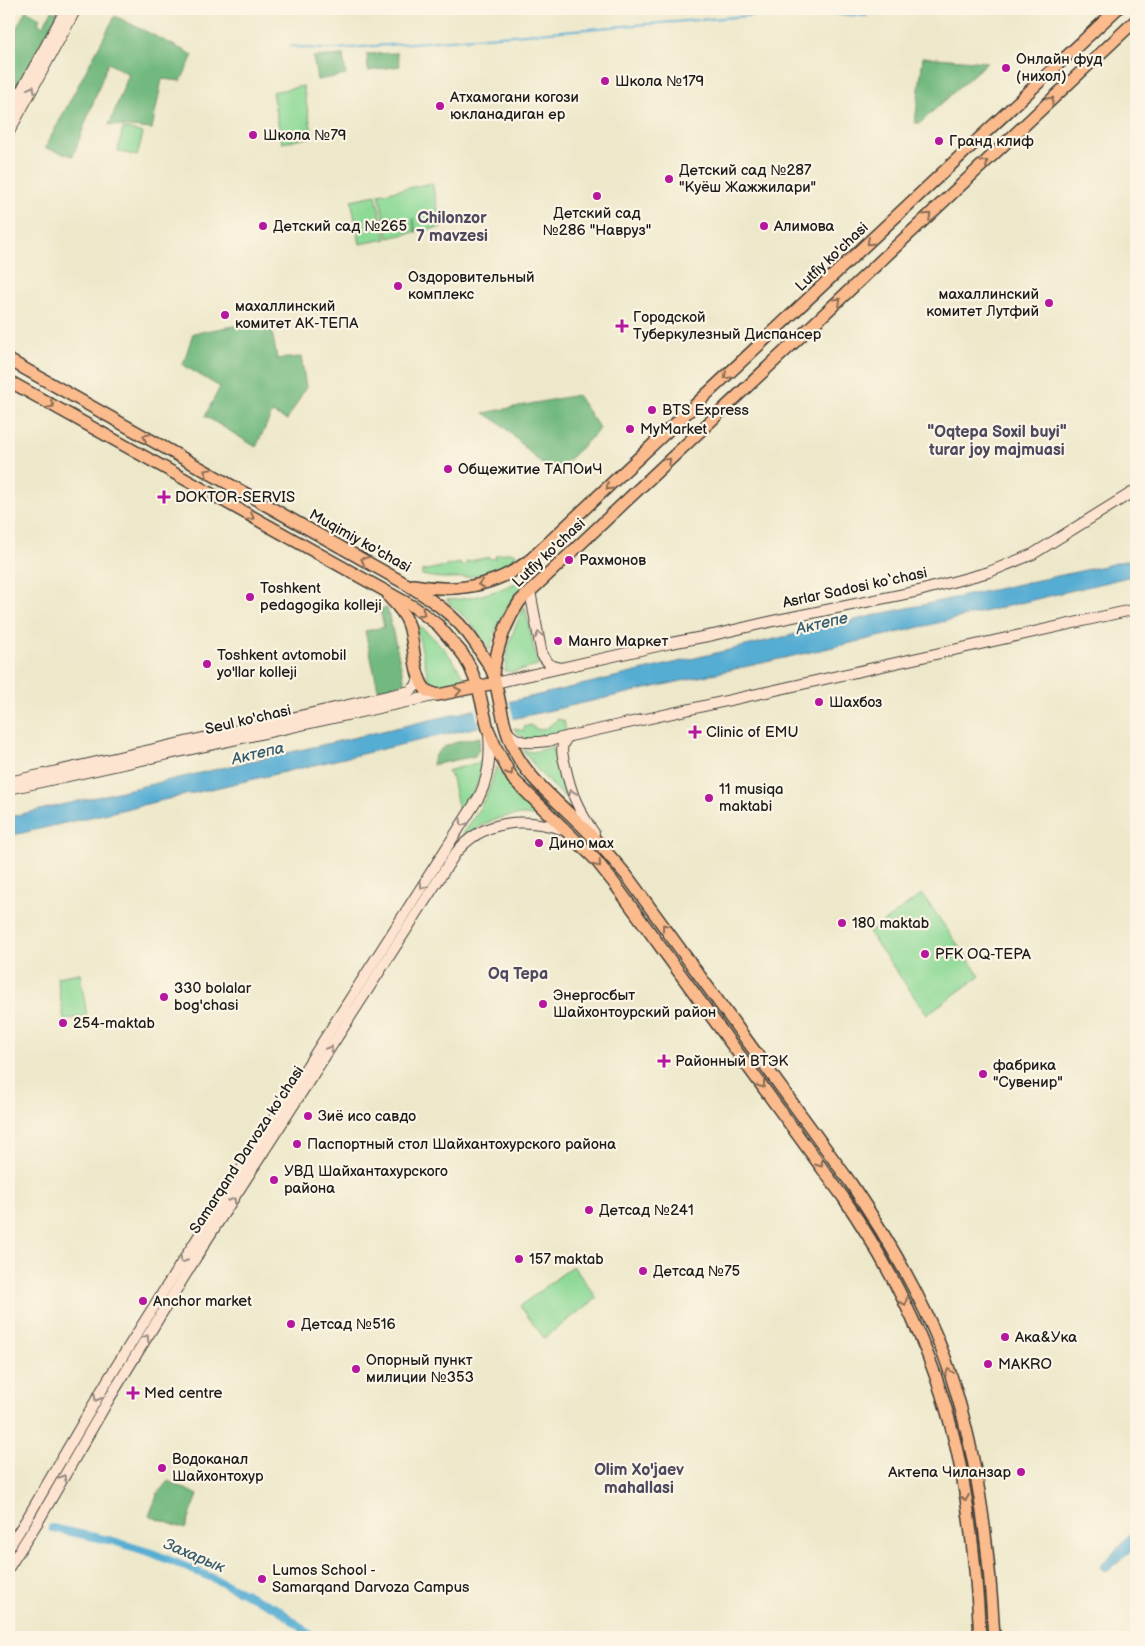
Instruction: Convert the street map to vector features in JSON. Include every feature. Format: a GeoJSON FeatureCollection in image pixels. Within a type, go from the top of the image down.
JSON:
{"type":"FeatureCollection","features":[{"type":"Feature","properties":{"kind":"main road"},"geometry":{"type":"LineString","coordinates":[[9,113],[66,9]]}},
{"type":"Feature","properties":{"kind":"main road"},"geometry":{"type":"LineString","coordinates":[[9,132],[76,9]]}},
{"type":"Feature","properties":{"kind":"main road","name":"Lutfiy ko'chasi"},"geometry":{"type":"LineString","coordinates":[[406,584],[440,589],[458,588],[490,582],[519,568],[558,536],[1117,9]]}},
{"type":"Feature","properties":{"kind":"main road","name":"Lutfiy ko'chasi"},"geometry":{"type":"LineString","coordinates":[[494,678],[500,642],[509,618],[520,601],[1136,20]]}},
{"type":"Feature","properties":{"kind":"main road"},"geometry":{"type":"LineString","coordinates":[[804,304],[806,317],[810,319],[820,318]]}},
{"type":"Feature","properties":{"kind":"main road"},"geometry":{"type":"LineString","coordinates":[[763,343],[769,342],[775,346],[778,352],[777,359]]}},
{"type":"Feature","properties":{"kind":"main road","name":"Muqimiy ko'chasi"},"geometry":{"type":"LineString","coordinates":[[9,360],[432,599],[455,618],[477,646],[494,678],[503,726],[524,766],[547,793],[605,850],[627,876],[850,1182],[874,1218],[905,1272],[945,1359],[964,1418],[977,1486],[989,1574],[994,1637]]}},
{"type":"Feature","properties":{"kind":"main road"},"geometry":{"type":"LineString","coordinates":[[26,391],[35,375]]}},
{"type":"Feature","properties":{"kind":"main road"},"geometry":{"type":"LineString","coordinates":[[9,381],[418,610],[444,631],[462,653],[478,687],[488,729],[513,779],[595,860],[614,883],[791,1124],[863,1226],[892,1278],[919,1334],[944,1403],[957,1447],[976,1576],[980,1637]]}},
{"type":"Feature","properties":{"kind":"main road"},"geometry":{"type":"LineString","coordinates":[[178,476],[176,471],[177,465],[182,461],[188,461]]}},
{"type":"Feature","properties":{"kind":"main road","name":"Asrlar Sadosi ko‘chasi"},"geometry":{"type":"LineString","coordinates":[[494,678],[562,668],[919,591],[998,569],[1033,554],[1136,490]]}},
{"type":"Feature","properties":{"kind":"main road"},"geometry":{"type":"LineString","coordinates":[[380,589],[398,606],[407,621],[420,678],[427,691],[438,695]]}},
{"type":"Feature","properties":{"kind":"main road"},"geometry":{"type":"LineString","coordinates":[[530,591],[542,655],[550,665],[562,668]]}},
{"type":"Feature","properties":{"kind":"main road"},"geometry":{"type":"LineString","coordinates":[[503,726],[511,736],[521,742],[531,743],[551,740],[1136,610]]}},
{"type":"Feature","properties":{"kind":"main road"},"geometry":{"type":"LineString","coordinates":[[9,782],[410,691],[416,686],[420,678]]}},
{"type":"Feature","properties":{"kind":"main road","name":"Seul ko'chasi"},"geometry":{"type":"LineString","coordinates":[[9,789],[478,687],[494,678]]}},
{"type":"Feature","properties":{"kind":"main road","name":"Samarqand Darvoza koʻchasi"},"geometry":{"type":"LineString","coordinates":[[9,1547],[106,1383],[156,1303],[479,797],[487,779],[489,767],[488,729]]}},
{"type":"Feature","properties":{"kind":"main road"},"geometry":{"type":"LineString","coordinates":[[562,752],[563,742],[569,736]]}},
{"type":"Feature","properties":{"kind":"main road"},"geometry":{"type":"LineString","coordinates":[[551,740],[559,744],[571,793],[605,850]]}},
{"type":"Feature","properties":{"kind":"main road","name":"Samarqand Darvoza koʻchasi"},"geometry":{"type":"LineString","coordinates":[[9,1568],[109,1399],[208,1238],[458,850],[485,830],[508,823],[537,823],[564,830]]}},
{"type":"Feature","properties":{"kind":"main road"},"geometry":{"type":"LineString","coordinates":[[682,975],[694,966]]}},
{"type":"Feature","properties":{"kind":"main road"},"geometry":{"type":"LineString","coordinates":[[714,1020],[726,1011]]}},
{"type":"Feature","properties":{"kind":"main road"},"geometry":{"type":"LineString","coordinates":[[791,1124],[802,1116]]}},
{"type":"Feature","properties":{"kind":"main road"},"geometry":{"type":"LineString","coordinates":[[863,1226],[870,1226],[874,1218]]}},
{"type":"Feature","properties":{"kind":"main road"},"geometry":{"type":"LineString","coordinates":[[919,1334],[924,1327],[932,1328]]}},
{"type":"Feature","properties":{"kind":"main road"},"geometry":{"type":"LineString","coordinates":[[976,1576],[983,1578],[989,1574]]}},
{"type":"Feature","properties":{"kind":"green space"},"geometry":{"type":"Polygon","coordinates":[[[26,10],[40,18],[38,23],[43,26],[52,11],[58,13],[9,104],[9,42],[26,10]]]}},
{"type":"Feature","properties":{"kind":"green space"},"geometry":{"type":"Polygon","coordinates":[[[115,16],[193,55],[181,81],[162,79],[152,129],[109,125],[129,74],[108,63],[73,156],[45,148],[115,16]]]}},
{"type":"Feature","properties":{"kind":"green space"},"geometry":{"type":"Polygon","coordinates":[[[397,53],[400,66],[368,71],[367,54],[397,53]]]}},
{"type":"Feature","properties":{"kind":"green space"},"geometry":{"type":"Polygon","coordinates":[[[343,55],[346,75],[317,80],[313,57],[343,55]]]}},
{"type":"Feature","properties":{"kind":"green space"},"geometry":{"type":"Polygon","coordinates":[[[923,57],[987,62],[920,123],[915,123],[923,57]]]}},
{"type":"Feature","properties":{"kind":"green space"},"geometry":{"type":"Polygon","coordinates":[[[303,86],[313,137],[282,143],[272,92],[303,86]]]}},
{"type":"Feature","properties":{"kind":"green space"},"geometry":{"type":"Polygon","coordinates":[[[123,128],[143,133],[137,156],[118,151],[123,128]]]}},
{"type":"Feature","properties":{"kind":"green space"},"geometry":{"type":"Polygon","coordinates":[[[432,183],[442,227],[416,232],[413,218],[415,232],[388,238],[379,194],[432,183]]]}},
{"type":"Feature","properties":{"kind":"green space"},"geometry":{"type":"Polygon","coordinates":[[[376,195],[386,239],[360,244],[351,200],[376,195]]]}},
{"type":"Feature","properties":{"kind":"green space"},"geometry":{"type":"Polygon","coordinates":[[[270,320],[277,359],[301,357],[306,387],[287,420],[272,413],[256,447],[205,416],[220,387],[183,365],[193,333],[270,320]]]}},
{"type":"Feature","properties":{"kind":"green space"},"geometry":{"type":"Polygon","coordinates":[[[577,395],[600,429],[553,475],[501,424],[484,413],[577,395]]]}},
{"type":"Feature","properties":{"kind":"green space"},"geometry":{"type":"Polygon","coordinates":[[[511,552],[517,555],[508,563],[485,573],[459,578],[422,575],[422,571],[460,563],[461,566],[466,565],[466,562],[489,557],[490,559],[496,558],[496,555],[511,552]]]}},
{"type":"Feature","properties":{"kind":"green space"},"geometry":{"type":"Polygon","coordinates":[[[530,576],[500,620],[490,651],[470,622],[446,600],[490,593],[530,576]]]}},
{"type":"Feature","properties":{"kind":"green space"},"geometry":{"type":"Polygon","coordinates":[[[525,607],[538,666],[512,672],[505,671],[511,638],[525,607]]]}},
{"type":"Feature","properties":{"kind":"green space"},"geometry":{"type":"Polygon","coordinates":[[[387,608],[405,683],[378,689],[365,631],[384,627],[380,609],[387,608]]]}},
{"type":"Feature","properties":{"kind":"green space"},"geometry":{"type":"Polygon","coordinates":[[[416,624],[431,635],[455,663],[465,679],[461,685],[436,690],[430,686],[416,624]]]}},
{"type":"Feature","properties":{"kind":"green space"},"geometry":{"type":"Polygon","coordinates":[[[558,719],[564,721],[566,732],[528,740],[523,738],[513,728],[524,731],[524,727],[530,725],[542,730],[558,719]]]}},
{"type":"Feature","properties":{"kind":"green space"},"geometry":{"type":"Polygon","coordinates":[[[480,737],[479,749],[475,756],[432,765],[438,752],[450,744],[480,737]]]}},
{"type":"Feature","properties":{"kind":"green space"},"geometry":{"type":"Polygon","coordinates":[[[553,747],[565,798],[539,772],[523,750],[532,752],[553,747]]]}},
{"type":"Feature","properties":{"kind":"green space"},"geometry":{"type":"Polygon","coordinates":[[[484,758],[478,781],[460,816],[452,778],[447,771],[477,763],[484,758]]]}},
{"type":"Feature","properties":{"kind":"green space"},"geometry":{"type":"Polygon","coordinates":[[[496,766],[518,799],[538,817],[515,815],[494,820],[484,824],[457,843],[486,797],[496,766]]]}},
{"type":"Feature","properties":{"kind":"green space","name":"PFK OQ-TEPA"},"geometry":{"type":"Polygon","coordinates":[[[922,894],[980,976],[927,1014],[869,933],[922,894]]]}},
{"type":"Feature","properties":{"kind":"green space"},"geometry":{"type":"Polygon","coordinates":[[[80,973],[87,1016],[64,1020],[57,977],[80,973]]]}},
{"type":"Feature","properties":{"kind":"green space"},"geometry":{"type":"Polygon","coordinates":[[[573,1266],[597,1298],[544,1338],[520,1306],[573,1266]]]}},
{"type":"Feature","properties":{"kind":"green space"},"geometry":{"type":"Polygon","coordinates":[[[168,1481],[198,1495],[185,1529],[149,1516],[158,1493],[168,1481]]]}},
{"type":"Feature","properties":{"kind":"water","name":"Актепа"},"geometry":{"type":"Polygon","coordinates":[[[1136,558],[1136,575],[900,632],[516,718],[9,836],[9,817],[889,612],[1136,558]]]}},
{"type":"Feature","properties":{"kind":"water"},"geometry":{"type":"Polygon","coordinates":[[[1136,1528],[1136,1547],[1108,1571],[1103,1571],[1100,1567],[1136,1528]]]}},
{"type":"Feature","properties":{"kind":"pier"},"geometry":{"type":"Polygon","coordinates":[[[509,699],[514,721],[479,729],[475,707],[509,699]]]}},
{"type":"Feature","properties":{"kind":"waterway"},"geometry":{"type":"LineString","coordinates":[[290,46],[337,49],[798,12],[867,16]]}},
{"type":"Feature","properties":{"kind":"waterway","name":"Захарык"},"geometry":{"type":"LineString","coordinates":[[52,1528],[113,1541],[152,1553],[210,1577],[278,1609],[313,1637]]}},
{"type":"Feature","properties":{"kind":"place","name":"Онлайн фуд (нихол)"},"geometry":{"type":"Point","coordinates":[1006,68]}},
{"type":"Feature","properties":{"kind":"place","name":"Школа №179"},"geometry":{"type":"Point","coordinates":[605,81]}},
{"type":"Feature","properties":{"kind":"place","name":"Атхамогани когози юкланадиган ер"},"geometry":{"type":"Point","coordinates":[440,106]}},
{"type":"Feature","properties":{"kind":"place","name":"Школа №79"},"geometry":{"type":"Point","coordinates":[253,135]}},
{"type":"Feature","properties":{"kind":"place","name":"Гранд клиф"},"geometry":{"type":"Point","coordinates":[939,141]}},
{"type":"Feature","properties":{"kind":"place","name":"Детский сад №287 \"Куёш Жажжилари\""},"geometry":{"type":"Point","coordinates":[669,179]}},
{"type":"Feature","properties":{"kind":"place","name":"Детский сад №286 \"Навруз\""},"geometry":{"type":"Point","coordinates":[597,196]}},
{"type":"Feature","properties":{"kind":"place","name":"Детский сад №265"},"geometry":{"type":"Point","coordinates":[263,226]}},
{"type":"Feature","properties":{"kind":"place","name":"Алимова"},"geometry":{"type":"Point","coordinates":[764,226]}},
{"type":"Feature","properties":{"kind":"place","name":"Оздоровительный комплекс"},"geometry":{"type":"Point","coordinates":[398,286]}},
{"type":"Feature","properties":{"kind":"place","name":"махаллинский комитет Лутфий"},"geometry":{"type":"Point","coordinates":[1049,303]}},
{"type":"Feature","properties":{"kind":"place","name":"махаллинский комитет АК-ТЕПА"},"geometry":{"type":"Point","coordinates":[225,315]}},
{"type":"Feature","properties":{"kind":"place","name":"Городской Туберкулезный Диспансер"},"geometry":{"type":"Point","coordinates":[622,326]}},
{"type":"Feature","properties":{"kind":"place","name":"BTS Express"},"geometry":{"type":"Point","coordinates":[652,410]}},
{"type":"Feature","properties":{"kind":"place","name":"MyMarket"},"geometry":{"type":"Point","coordinates":[630,429]}},
{"type":"Feature","properties":{"kind":"place","name":"Общежитие ТАПОиЧ"},"geometry":{"type":"Point","coordinates":[448,469]}},
{"type":"Feature","properties":{"kind":"place","name":"DOKTOR-SERVIS"},"geometry":{"type":"Point","coordinates":[164,497]}},
{"type":"Feature","properties":{"kind":"place","name":"Рахмонов"},"geometry":{"type":"Point","coordinates":[569,560]}},
{"type":"Feature","properties":{"kind":"place","name":"Toshkent pedagogika kolleji"},"geometry":{"type":"Point","coordinates":[250,597]}},
{"type":"Feature","properties":{"kind":"place","name":"Манго Маркет"},"geometry":{"type":"Point","coordinates":[558,641]}},
{"type":"Feature","properties":{"kind":"place","name":"Toshkent avtomobil yo'llar kolleji"},"geometry":{"type":"Point","coordinates":[207,664]}},
{"type":"Feature","properties":{"kind":"place","name":"Шахбоз"},"geometry":{"type":"Point","coordinates":[819,702]}},
{"type":"Feature","properties":{"kind":"place","name":"Clinic of EMU"},"geometry":{"type":"Point","coordinates":[695,732]}},
{"type":"Feature","properties":{"kind":"place","name":"11 musiqa maktabi"},"geometry":{"type":"Point","coordinates":[709,798]}},
{"type":"Feature","properties":{"kind":"place","name":"Дино мах"},"geometry":{"type":"Point","coordinates":[539,843]}},
{"type":"Feature","properties":{"kind":"place","name":"180 maktab"},"geometry":{"type":"Point","coordinates":[842,923]}},
{"type":"Feature","properties":{"kind":"place","name":"PFK OQ-TEPA"},"geometry":{"type":"Point","coordinates":[925,954]}},
{"type":"Feature","properties":{"kind":"place","name":"330 bolalar bog'chasi"},"geometry":{"type":"Point","coordinates":[164,997]}},
{"type":"Feature","properties":{"kind":"place","name":"Энергосбыт Шайхонтоурский район"},"geometry":{"type":"Point","coordinates":[543,1004]}},
{"type":"Feature","properties":{"kind":"place","name":"254-maktab"},"geometry":{"type":"Point","coordinates":[63,1023]}},
{"type":"Feature","properties":{"kind":"place","name":"Районный ВТЭК"},"geometry":{"type":"Point","coordinates":[664,1061]}},
{"type":"Feature","properties":{"kind":"place","name":"фабрика \"Сувенир\""},"geometry":{"type":"Point","coordinates":[983,1074]}},
{"type":"Feature","properties":{"kind":"place","name":"Зиё исо савдо"},"geometry":{"type":"Point","coordinates":[308,1116]}},
{"type":"Feature","properties":{"kind":"place","name":"Паспортный стол Шайхантохурского района"},"geometry":{"type":"Point","coordinates":[297,1144]}},
{"type":"Feature","properties":{"kind":"place","name":"УВД Шайхантахурского района"},"geometry":{"type":"Point","coordinates":[274,1180]}},
{"type":"Feature","properties":{"kind":"place","name":"Детсад №241"},"geometry":{"type":"Point","coordinates":[589,1210]}},
{"type":"Feature","properties":{"kind":"place","name":"157 maktab"},"geometry":{"type":"Point","coordinates":[519,1259]}},
{"type":"Feature","properties":{"kind":"place","name":"Детсад №75"},"geometry":{"type":"Point","coordinates":[643,1271]}},
{"type":"Feature","properties":{"kind":"place","name":"Anchor market"},"geometry":{"type":"Point","coordinates":[143,1301]}},
{"type":"Feature","properties":{"kind":"place","name":"Детсад №516"},"geometry":{"type":"Point","coordinates":[291,1324]}},
{"type":"Feature","properties":{"kind":"place","name":"Ака&Ука"},"geometry":{"type":"Point","coordinates":[1005,1337]}},
{"type":"Feature","properties":{"kind":"place","name":"MAKRO"},"geometry":{"type":"Point","coordinates":[988,1364]}},
{"type":"Feature","properties":{"kind":"place","name":"Опорный пункт милиции №353"},"geometry":{"type":"Point","coordinates":[356,1369]}},
{"type":"Feature","properties":{"kind":"place","name":"Med centre"},"geometry":{"type":"Point","coordinates":[133,1393]}},
{"type":"Feature","properties":{"kind":"place","name":"Водоканал Шайхонтохур"},"geometry":{"type":"Point","coordinates":[162,1468]}},
{"type":"Feature","properties":{"kind":"place","name":"Актепа Чиланзар"},"geometry":{"type":"Point","coordinates":[1021,1472]}},
{"type":"Feature","properties":{"kind":"place","name":"Lumos School - Samarqand Darvoza Campus"},"geometry":{"type":"Point","coordinates":[262,1579]}},
{"type":"Feature","properties":{"kind":"district","name":"Chilonzor 7 mavzesi"},"geometry":{"type":"Point","coordinates":[452,227]}},
{"type":"Feature","properties":{"kind":"district","name":"\"Oqtepa Soxil buyi\" turar joy majmuasi"},"geometry":{"type":"Point","coordinates":[997,441]}},
{"type":"Feature","properties":{"kind":"district","name":"Oq Tepa"},"geometry":{"type":"Point","coordinates":[518,974]}},
{"type":"Feature","properties":{"kind":"district","name":"Olim Xo'jaev mahallasi"},"geometry":{"type":"Point","coordinates":[639,1479]}},
{"type":"Feature","properties":{"kind":"water label","name":"Актепе"},"geometry":{"type":"Point","coordinates":[822,624]}}]}
